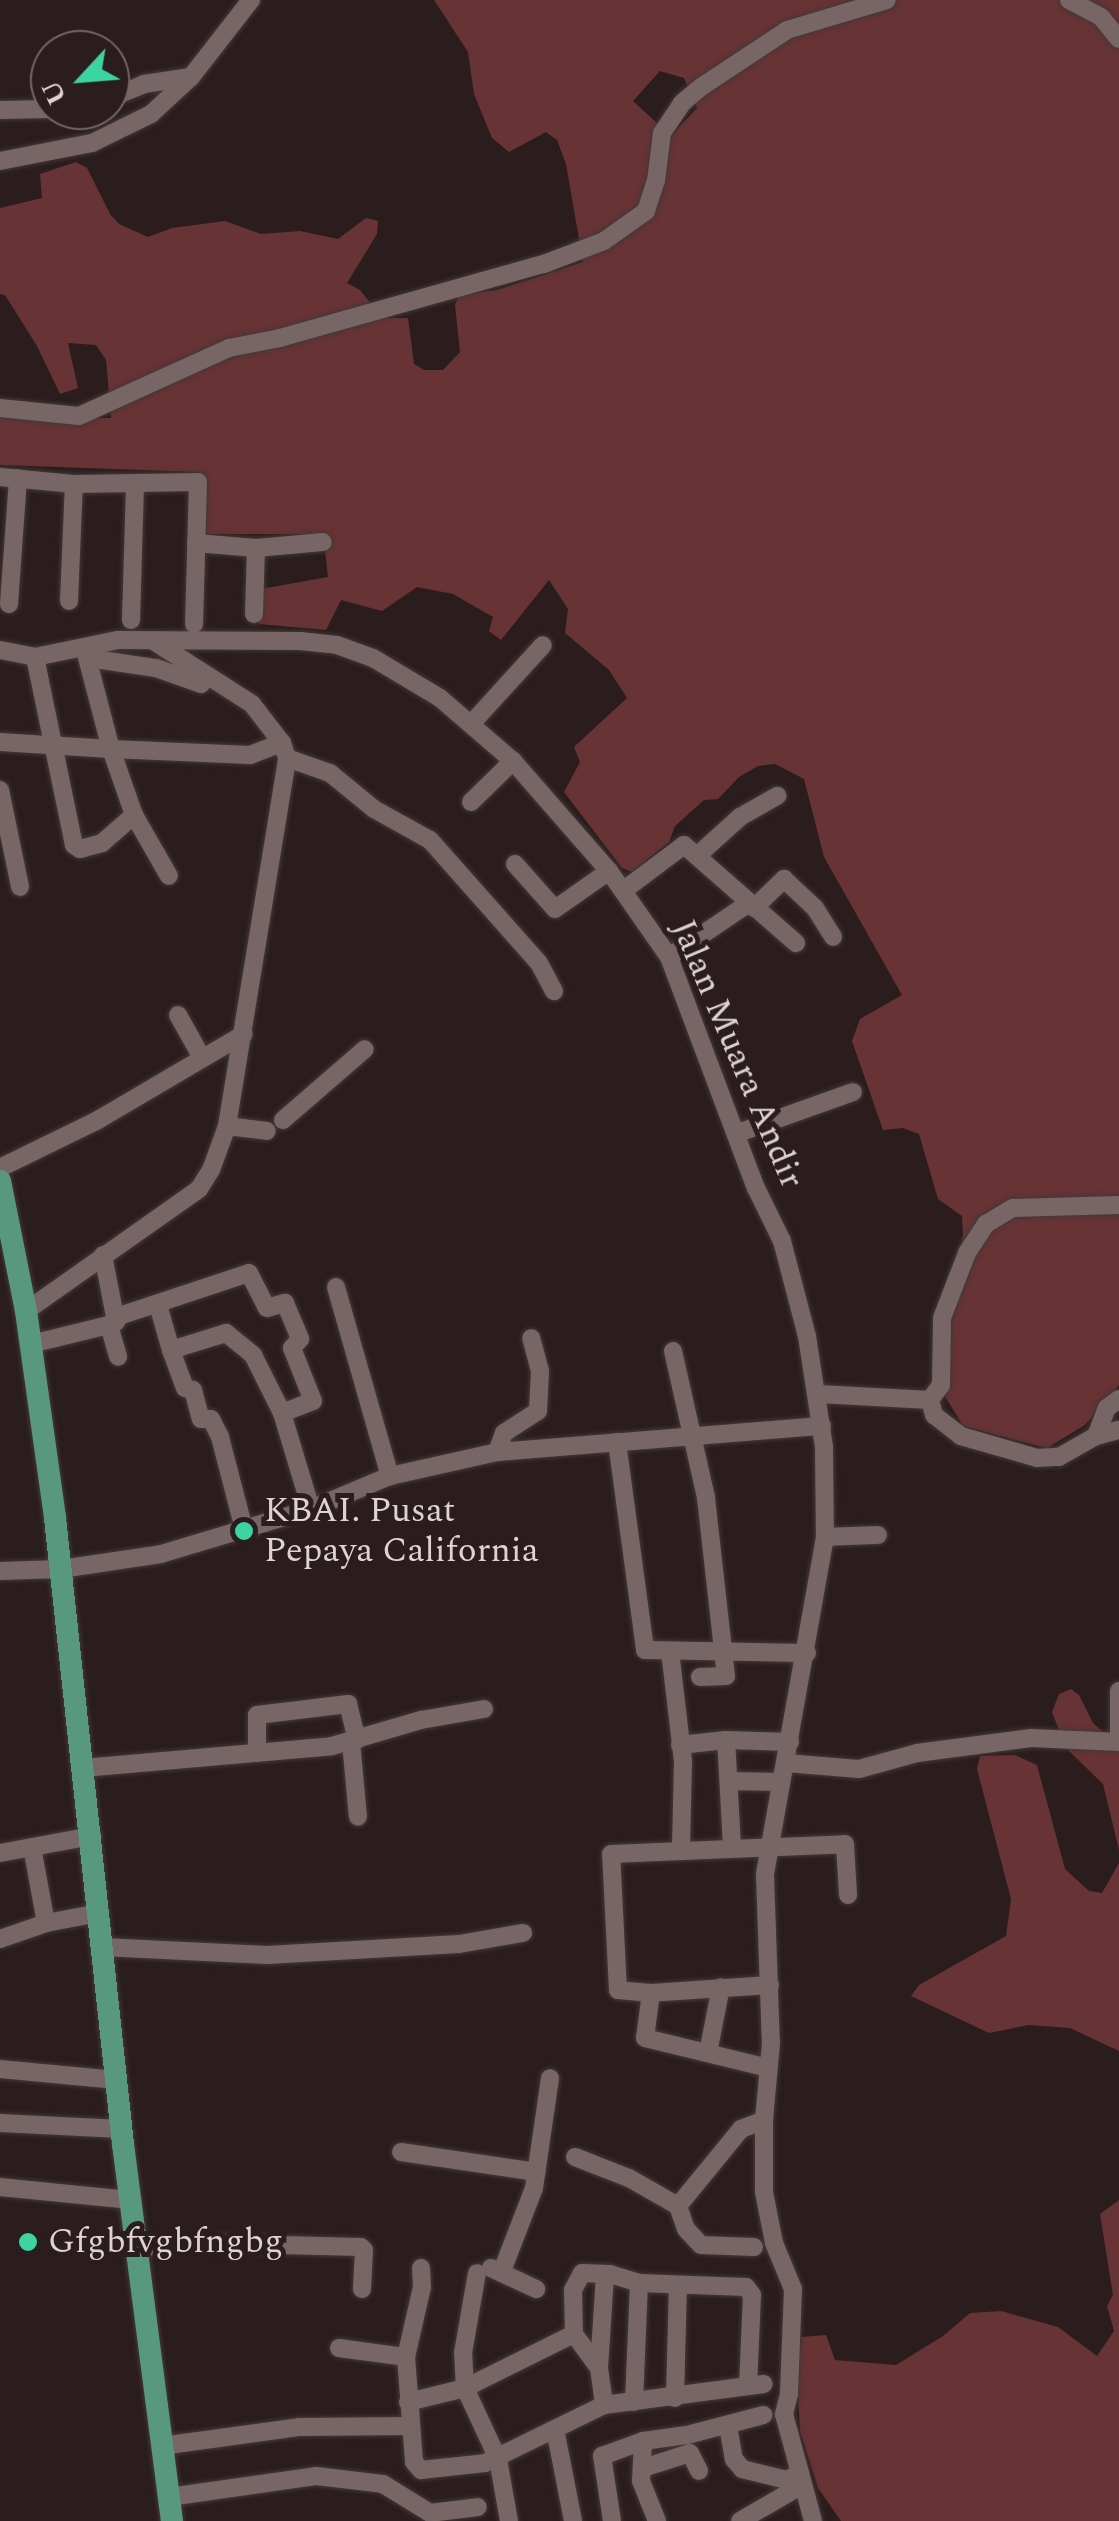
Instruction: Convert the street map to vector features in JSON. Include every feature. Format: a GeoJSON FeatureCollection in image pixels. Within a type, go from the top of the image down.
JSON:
{"type":"FeatureCollection","features":[{"type":"Feature","properties":{"kind":"main road"},"geometry":{"type":"LineString","coordinates":[[0,1181],[26,1311],[60,1569],[121,2129],[172,2521]]}},
{"type":"Feature","properties":{"kind":"street"},"geometry":{"type":"LineString","coordinates":[[0,161],[92,143],[151,114],[191,76],[251,0]]}},
{"type":"Feature","properties":{"kind":"street"},"geometry":{"type":"LineString","coordinates":[[0,408],[78,416],[229,348],[297,334],[544,264],[604,241],[646,212],[656,180],[662,133],[682,103],[787,30],[887,0]]}},
{"type":"Feature","properties":{"kind":"street"},"geometry":{"type":"LineString","coordinates":[[1069,0],[1102,17],[1119,38]]}},
{"type":"Feature","properties":{"kind":"street"},"geometry":{"type":"LineString","coordinates":[[130,90],[191,76]]}},
{"type":"Feature","properties":{"kind":"street"},"geometry":{"type":"LineString","coordinates":[[0,110],[30,109]]}},
{"type":"Feature","properties":{"kind":"street"},"geometry":{"type":"LineString","coordinates":[[8,604],[9,477],[74,484],[198,482],[194,624]]}},
{"type":"Feature","properties":{"kind":"street"},"geometry":{"type":"LineString","coordinates":[[131,620],[135,482]]}},
{"type":"Feature","properties":{"kind":"street"},"geometry":{"type":"LineString","coordinates":[[69,602],[74,484]]}},
{"type":"Feature","properties":{"kind":"street"},"geometry":{"type":"LineString","coordinates":[[196,543],[256,548],[323,542]]}},
{"type":"Feature","properties":{"kind":"street"},"geometry":{"type":"LineString","coordinates":[[254,614],[256,548]]}},
{"type":"Feature","properties":{"kind":"street","name":"Jalan Muara Andir"},"geometry":{"type":"LineString","coordinates":[[0,650],[35,657],[86,654],[118,640],[300,641],[337,646],[373,658],[440,698],[513,761],[624,890],[668,956],[756,1188],[782,1241],[819,1394],[822,1426],[825,1537],[765,1876],[770,1985],[764,2120],[768,2220],[793,2290],[789,2394],[784,2414],[812,2521]]}},
{"type":"Feature","properties":{"kind":"street"},"geometry":{"type":"LineString","coordinates":[[155,642],[252,704],[284,751],[330,773],[374,808],[430,840],[539,963],[554,991]]}},
{"type":"Feature","properties":{"kind":"street"},"geometry":{"type":"LineString","coordinates":[[472,723],[543,645]]}},
{"type":"Feature","properties":{"kind":"street"},"geometry":{"type":"LineString","coordinates":[[169,876],[134,815],[111,750],[86,654],[156,668],[201,684]]}},
{"type":"Feature","properties":{"kind":"street"},"geometry":{"type":"LineString","coordinates":[[35,657],[76,848],[102,843],[134,815]]}},
{"type":"Feature","properties":{"kind":"street"},"geometry":{"type":"LineString","coordinates":[[0,742],[52,748],[250,755],[284,751]]}},
{"type":"Feature","properties":{"kind":"street"},"geometry":{"type":"LineString","coordinates":[[26,1311],[199,1189],[211,1170],[227,1126],[244,1034],[284,751]]}},
{"type":"Feature","properties":{"kind":"street"},"geometry":{"type":"LineString","coordinates":[[471,802],[513,761]]}},
{"type":"Feature","properties":{"kind":"street"},"geometry":{"type":"LineString","coordinates":[[0,790],[20,886]]}},
{"type":"Feature","properties":{"kind":"street"},"geometry":{"type":"LineString","coordinates":[[698,855],[740,817],[777,796]]}},
{"type":"Feature","properties":{"kind":"street"},"geometry":{"type":"LineString","coordinates":[[624,890],[680,846],[698,855],[796,943]]}},
{"type":"Feature","properties":{"kind":"street"},"geometry":{"type":"LineString","coordinates":[[515,864],[556,909],[609,872]]}},
{"type":"Feature","properties":{"kind":"street"},"geometry":{"type":"LineString","coordinates":[[668,956],[751,905],[784,879],[815,908],[832,936]]}},
{"type":"Feature","properties":{"kind":"street"},"geometry":{"type":"LineString","coordinates":[[178,1015],[201,1056]]}},
{"type":"Feature","properties":{"kind":"street"},"geometry":{"type":"LineString","coordinates":[[0,1168],[98,1120],[244,1034]]}},
{"type":"Feature","properties":{"kind":"street"},"geometry":{"type":"LineString","coordinates":[[227,1126],[275,1126],[365,1050]]}},
{"type":"Feature","properties":{"kind":"street"},"geometry":{"type":"LineString","coordinates":[[738,1133],[853,1092]]}},
{"type":"Feature","properties":{"kind":"street"},"geometry":{"type":"LineString","coordinates":[[930,1400],[941,1385],[942,1318],[967,1253],[986,1224],[1014,1208],[1119,1205]]}},
{"type":"Feature","properties":{"kind":"street"},"geometry":{"type":"LineString","coordinates":[[103,1255],[118,1357]]}},
{"type":"Feature","properties":{"kind":"street"},"geometry":{"type":"LineString","coordinates":[[31,1344],[112,1321],[250,1272],[267,1308],[284,1303],[300,1339],[292,1348],[313,1401],[282,1413]]}},
{"type":"Feature","properties":{"kind":"street"},"geometry":{"type":"LineString","coordinates":[[336,1288],[390,1476]]}},
{"type":"Feature","properties":{"kind":"street"},"geometry":{"type":"LineString","coordinates":[[158,1305],[185,1388],[193,1390],[200,1419],[211,1419],[216,1435],[220,1436],[244,1529]]}},
{"type":"Feature","properties":{"kind":"street"},"geometry":{"type":"LineString","coordinates":[[171,1350],[228,1334],[253,1355],[282,1413],[312,1509]]}},
{"type":"Feature","properties":{"kind":"street"},"geometry":{"type":"LineString","coordinates":[[496,1452],[504,1432],[538,1412],[540,1371],[531,1338]]}},
{"type":"Feature","properties":{"kind":"street"},"geometry":{"type":"LineString","coordinates":[[673,1351],[706,1498],[724,1651],[725,1677],[700,1677]]}},
{"type":"Feature","properties":{"kind":"street"},"geometry":{"type":"LineString","coordinates":[[819,1394],[930,1400]]}},
{"type":"Feature","properties":{"kind":"street"},"geometry":{"type":"LineString","coordinates":[[1096,1436],[1107,1408],[1119,1399]]}},
{"type":"Feature","properties":{"kind":"street"},"geometry":{"type":"LineString","coordinates":[[930,1400],[934,1415],[961,1436],[1036,1458],[1059,1457],[1096,1436],[1119,1430]]}},
{"type":"Feature","properties":{"kind":"street"},"geometry":{"type":"LineString","coordinates":[[0,1571],[60,1569],[161,1554],[312,1509],[390,1476],[496,1452],[693,1440],[822,1426]]}},
{"type":"Feature","properties":{"kind":"street"},"geometry":{"type":"LineString","coordinates":[[617,1442],[644,1646],[650,1651],[807,1653]]}},
{"type":"Feature","properties":{"kind":"street"},"geometry":{"type":"LineString","coordinates":[[825,1537],[878,1535]]}},
{"type":"Feature","properties":{"kind":"street"},"geometry":{"type":"LineString","coordinates":[[670,1651],[680,1745],[681,1848]]}},
{"type":"Feature","properties":{"kind":"street"},"geometry":{"type":"LineString","coordinates":[[729,1781],[784,1772],[859,1769],[917,1753],[1031,1738],[1119,1742],[1119,1691]]}},
{"type":"Feature","properties":{"kind":"street"},"geometry":{"type":"LineString","coordinates":[[257,1753],[256,1715],[348,1704],[358,1817]]}},
{"type":"Feature","properties":{"kind":"street"},"geometry":{"type":"LineString","coordinates":[[83,1768],[354,1741],[421,1720],[484,1709]]}},
{"type":"Feature","properties":{"kind":"street"},"geometry":{"type":"LineString","coordinates":[[680,1745],[726,1740],[790,1742]]}},
{"type":"Feature","properties":{"kind":"street"},"geometry":{"type":"LineString","coordinates":[[726,1740],[732,1846]]}},
{"type":"Feature","properties":{"kind":"street"},"geometry":{"type":"LineString","coordinates":[[0,1853],[92,1836]]}},
{"type":"Feature","properties":{"kind":"street"},"geometry":{"type":"LineString","coordinates":[[770,1985],[652,1993],[616,1987],[611,1854],[770,1844],[845,1844],[848,1895]]}},
{"type":"Feature","properties":{"kind":"street"},"geometry":{"type":"LineString","coordinates":[[32,1847],[46,1922]]}},
{"type":"Feature","properties":{"kind":"street"},"geometry":{"type":"LineString","coordinates":[[0,1939],[46,1922],[100,1914]]}},
{"type":"Feature","properties":{"kind":"street"},"geometry":{"type":"LineString","coordinates":[[102,1947],[266,1955],[459,1944],[523,1933]]}},
{"type":"Feature","properties":{"kind":"street"},"geometry":{"type":"LineString","coordinates":[[708,2053],[721,1986]]}},
{"type":"Feature","properties":{"kind":"street"},"geometry":{"type":"LineString","coordinates":[[652,1993],[644,2038],[768,2068]]}},
{"type":"Feature","properties":{"kind":"street"},"geometry":{"type":"LineString","coordinates":[[0,2081],[0,2070],[116,2080]]}},
{"type":"Feature","properties":{"kind":"street"},"geometry":{"type":"LineString","coordinates":[[509,2521],[498,2459],[465,2388],[464,2353],[490,2271],[536,2172],[550,2078]]}},
{"type":"Feature","properties":{"kind":"street"},"geometry":{"type":"LineString","coordinates":[[678,2206],[741,2128],[764,2120]]}},
{"type":"Feature","properties":{"kind":"street"},"geometry":{"type":"LineString","coordinates":[[0,2123],[121,2129]]}},
{"type":"Feature","properties":{"kind":"street"},"geometry":{"type":"LineString","coordinates":[[401,2152],[536,2172]]}},
{"type":"Feature","properties":{"kind":"street"},"geometry":{"type":"LineString","coordinates":[[576,2157],[629,2178],[678,2206],[686,2229],[701,2245],[754,2247]]}},
{"type":"Feature","properties":{"kind":"street"},"geometry":{"type":"LineString","coordinates":[[0,2187],[131,2200]]}},
{"type":"Feature","properties":{"kind":"street"},"geometry":{"type":"LineString","coordinates":[[137,2248],[199,2243],[360,2247],[364,2250],[362,2289]]}},
{"type":"Feature","properties":{"kind":"street"},"geometry":{"type":"LineString","coordinates":[[421,2268],[422,2287],[406,2356],[414,2462],[421,2470],[474,2466],[498,2459],[604,2405],[756,2385],[750,2290],[639,2283],[588,2271],[577,2279],[571,2315],[574,2334],[599,2368]]}},
{"type":"Feature","properties":{"kind":"street"},"geometry":{"type":"LineString","coordinates":[[490,2271],[536,2288]]}},
{"type":"Feature","properties":{"kind":"street"},"geometry":{"type":"LineString","coordinates":[[604,2405],[599,2368],[606,2274]]}},
{"type":"Feature","properties":{"kind":"street"},"geometry":{"type":"LineString","coordinates":[[634,2402],[639,2283]]}},
{"type":"Feature","properties":{"kind":"street"},"geometry":{"type":"LineString","coordinates":[[675,2398],[678,2286]]}},
{"type":"Feature","properties":{"kind":"street"},"geometry":{"type":"LineString","coordinates":[[408,2402],[465,2388],[574,2334]]}},
{"type":"Feature","properties":{"kind":"street"},"geometry":{"type":"LineString","coordinates":[[339,2348],[406,2356]]}},
{"type":"Feature","properties":{"kind":"street"},"geometry":{"type":"LineString","coordinates":[[612,2521],[602,2456],[644,2441],[728,2426],[763,2415]]}},
{"type":"Feature","properties":{"kind":"street"},"geometry":{"type":"LineString","coordinates":[[161,2446],[299,2427],[410,2426]]}},
{"type":"Feature","properties":{"kind":"street"},"geometry":{"type":"LineString","coordinates":[[728,2426],[734,2459],[742,2469],[787,2480],[801,2479]]}},
{"type":"Feature","properties":{"kind":"street"},"geometry":{"type":"LineString","coordinates":[[555,2429],[572,2521]]}},
{"type":"Feature","properties":{"kind":"street"},"geometry":{"type":"LineString","coordinates":[[644,2441],[642,2485],[658,2521]]}},
{"type":"Feature","properties":{"kind":"street"},"geometry":{"type":"LineString","coordinates":[[643,2468],[690,2454],[699,2471]]}},
{"type":"Feature","properties":{"kind":"street"},"geometry":{"type":"LineString","coordinates":[[169,2496],[316,2476],[383,2484],[430,2517],[478,2508]]}},
{"type":"Feature","properties":{"kind":"street"},"geometry":{"type":"LineString","coordinates":[[740,2521],[801,2479]]}},
{"type":"Feature","properties":{"kind":"shaded area"},"geometry":{"type":"Polygon","coordinates":[[[434,0],[1119,0],[1119,1385],[1085,1425],[1047,1448],[963,1426],[943,1393],[947,1303],[963,1235],[962,1216],[938,1199],[919,1134],[903,1128],[883,1130],[852,1041],[860,1019],[902,995],[824,857],[804,779],[775,764],[758,766],[739,777],[718,799],[704,800],[675,826],[669,842],[632,872],[622,868],[564,792],[580,762],[574,747],[627,698],[609,670],[565,633],[568,609],[549,580],[501,640],[489,631],[493,617],[453,594],[417,587],[382,611],[341,600],[326,630],[259,624],[261,589],[328,577],[323,534],[204,534],[199,472],[0,465],[0,418],[111,418],[106,360],[96,345],[68,343],[78,388],[60,394],[37,346],[5,295],[0,294],[0,208],[42,198],[40,174],[76,162],[87,168],[110,214],[119,224],[148,237],[172,228],[225,221],[261,234],[300,231],[338,239],[366,218],[378,221],[377,234],[347,283],[360,290],[382,318],[408,318],[414,364],[424,370],[443,370],[460,352],[455,305],[459,295],[497,290],[583,262],[566,164],[557,140],[546,132],[509,152],[492,138],[474,94],[468,52],[434,0]],[[660,71],[633,101],[671,136],[697,108],[684,78],[660,71]]]}},
{"type":"Feature","properties":{"kind":"shaded area"},"geometry":{"type":"Polygon","coordinates":[[[1071,1689],[1079,1695],[1093,1723],[1119,1746],[1119,1850],[1103,1784],[1066,1748],[1052,1712],[1059,1694],[1071,1689]]]}},
{"type":"Feature","properties":{"kind":"shaded area"},"geometry":{"type":"Polygon","coordinates":[[[1015,1755],[1037,1765],[1065,1869],[1089,1891],[1102,1893],[1119,1863],[1119,2051],[1070,2028],[1029,2025],[989,2033],[911,1996],[919,1985],[1006,1936],[1011,1899],[977,1769],[980,1756],[1015,1755]]]}},
{"type":"Feature","properties":{"kind":"shaded area"},"geometry":{"type":"Polygon","coordinates":[[[1119,2200],[1119,2521],[841,2521],[818,2488],[800,2431],[797,2374],[801,2337],[826,2335],[835,2360],[896,2365],[943,2336],[970,2313],[1001,2311],[1058,2327],[1097,2356],[1114,2331],[1107,2306],[1113,2295],[1100,2214],[1119,2200]]]}},
{"type":"Feature","properties":{"kind":"place","name":"KBAI. Pusat Pepaya California"},"geometry":{"type":"Point","coordinates":[244,1531]}},
{"type":"Feature","properties":{"kind":"place","name":"Gfgbfvgbfngbg"},"geometry":{"type":"Point","coordinates":[28,2242]}}]}
